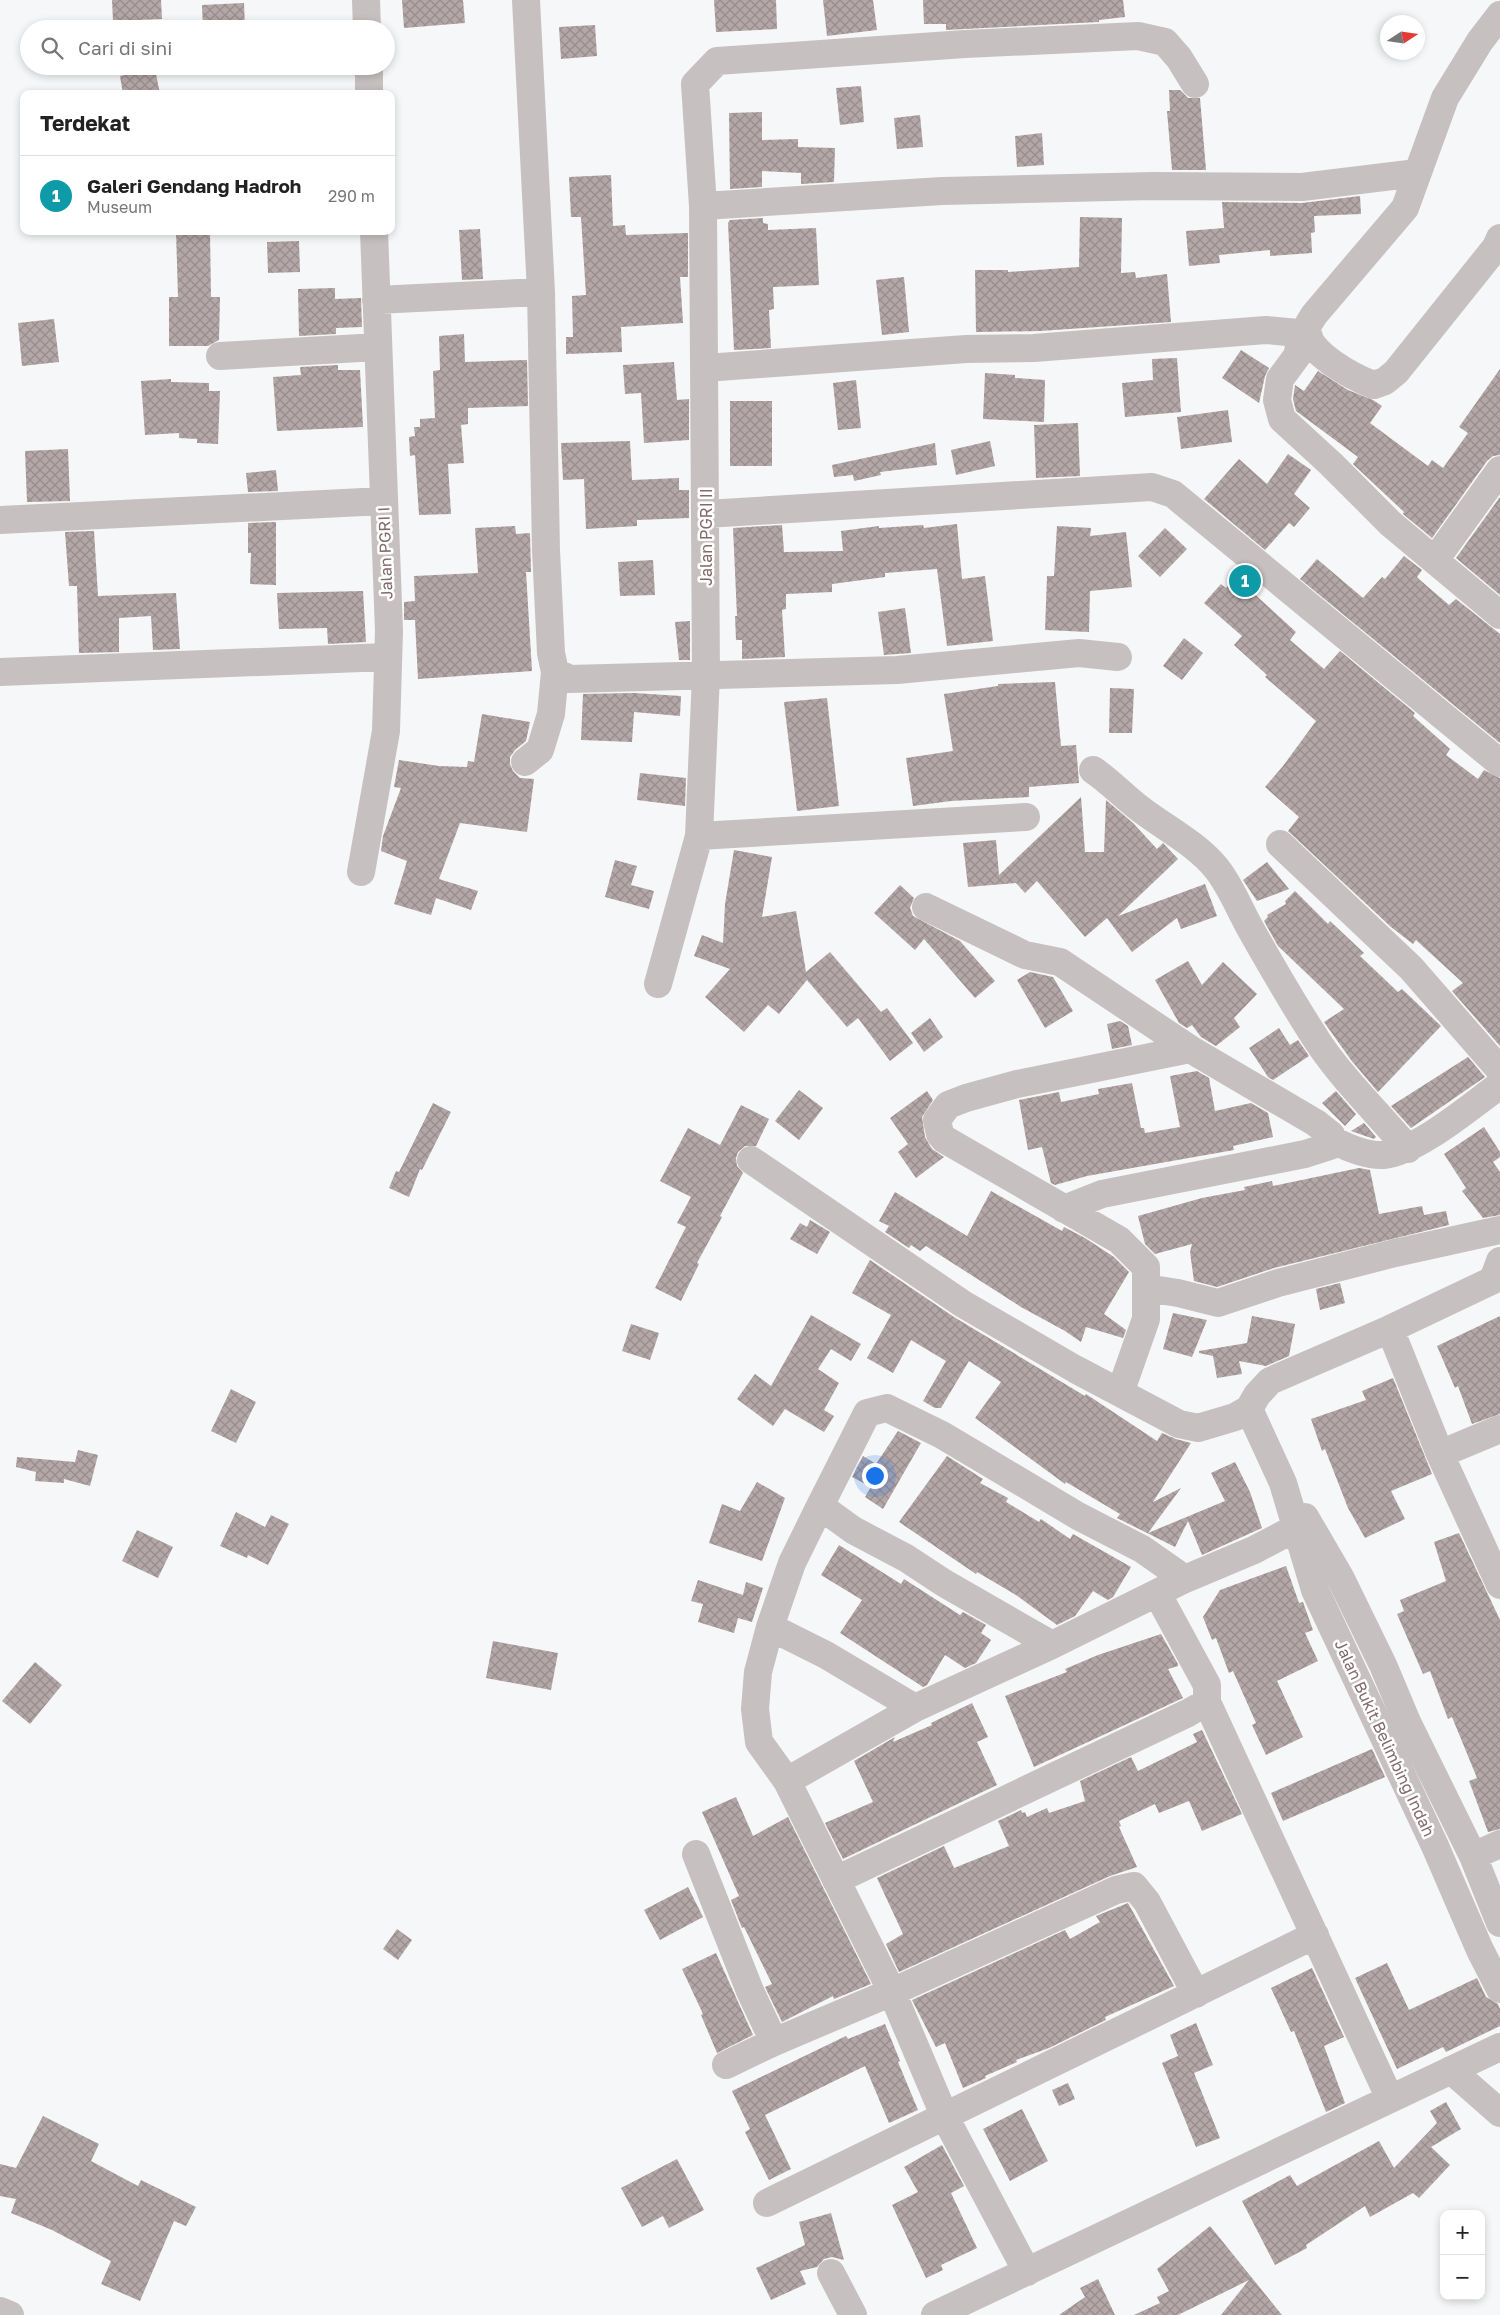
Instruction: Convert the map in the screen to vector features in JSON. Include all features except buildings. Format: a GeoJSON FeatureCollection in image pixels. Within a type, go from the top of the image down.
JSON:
{"type":"FeatureCollection","features":[{"type":"Feature","properties":{"kind":"street"},"geometry":{"type":"LineString","coordinates":[[366,0],[367,20]]}},
{"type":"Feature","properties":{"kind":"street"},"geometry":{"type":"LineString","coordinates":[[525,762],[540,750],[551,714],[555,672],[551,653],[546,550],[541,292],[526,0]]}},
{"type":"Feature","properties":{"kind":"street"},"geometry":{"type":"LineString","coordinates":[[1500,15],[1480,41],[1445,98],[1405,208],[1314,315],[1303,335],[1297,356],[1280,379],[1277,400],[1282,419],[1331,464],[1391,524],[1500,614]]}},
{"type":"Feature","properties":{"kind":"street","name":"Jalan PGRI II"},"geometry":{"type":"LineString","coordinates":[[658,984],[699,836],[706,675],[704,206],[695,84],[717,61],[965,44],[1138,36],[1165,42],[1179,58],[1195,84]]}},
{"type":"Feature","properties":{"kind":"street"},"geometry":{"type":"LineString","coordinates":[[368,75],[369,90]]}},
{"type":"Feature","properties":{"kind":"street"},"geometry":{"type":"LineString","coordinates":[[704,206],[942,191],[1153,186],[1302,187],[1417,173]]}},
{"type":"Feature","properties":{"kind":"street","name":"Jalan PGRI I"},"geometry":{"type":"LineString","coordinates":[[361,872],[386,732],[388,631],[374,235]]}},
{"type":"Feature","properties":{"kind":"street"},"geometry":{"type":"LineString","coordinates":[[705,368],[966,349],[1034,348],[1266,330],[1303,335],[1317,351],[1357,378],[1374,385],[1385,381],[1396,372],[1496,247],[1500,238]]}},
{"type":"Feature","properties":{"kind":"street"},"geometry":{"type":"LineString","coordinates":[[376,300],[541,292]]}},
{"type":"Feature","properties":{"kind":"street"},"geometry":{"type":"LineString","coordinates":[[220,356],[378,347]]}},
{"type":"Feature","properties":{"kind":"street"},"geometry":{"type":"LineString","coordinates":[[1435,560],[1500,470]]}},
{"type":"Feature","properties":{"kind":"street"},"geometry":{"type":"LineString","coordinates":[[706,514],[1152,487],[1173,494],[1500,762]]}},
{"type":"Feature","properties":{"kind":"street"},"geometry":{"type":"LineString","coordinates":[[0,520],[383,501]]}},
{"type":"Feature","properties":{"kind":"street"},"geometry":{"type":"LineString","coordinates":[[555,672],[570,679],[898,670],[1079,652],[1118,657]]}},
{"type":"Feature","properties":{"kind":"street"},"geometry":{"type":"LineString","coordinates":[[0,672],[387,658]]}},
{"type":"Feature","properties":{"kind":"street"},"geometry":{"type":"LineString","coordinates":[[1093,770],[1112,783],[1142,810],[1203,855],[1216,867],[1231,888],[1257,940],[1319,1044],[1360,1097],[1385,1121],[1408,1149]]}},
{"type":"Feature","properties":{"kind":"street"},"geometry":{"type":"LineString","coordinates":[[699,836],[1026,817]]}},
{"type":"Feature","properties":{"kind":"street"},"geometry":{"type":"LineString","coordinates":[[1280,844],[1411,968],[1500,1070]]}},
{"type":"Feature","properties":{"kind":"street"},"geometry":{"type":"LineString","coordinates":[[926,907],[1025,955],[1060,962],[1190,1049],[1316,1123],[1331,1135],[1333,1140],[1348,1148],[1368,1154],[1384,1155],[1408,1149],[1500,1085]]}},
{"type":"Feature","properties":{"kind":"street"},"geometry":{"type":"LineString","coordinates":[[1120,1393],[1146,1319],[1146,1267],[1119,1240],[944,1139],[940,1134],[937,1120],[948,1105],[1017,1084],[1190,1049]]}},
{"type":"Feature","properties":{"kind":"street"},"geometry":{"type":"LineString","coordinates":[[1064,1209],[1102,1194],[1305,1154],[1330,1146],[1333,1140]]}},
{"type":"Feature","properties":{"kind":"street"},"geometry":{"type":"LineString","coordinates":[[751,1160],[947,1293],[1074,1369],[1179,1424],[1198,1428],[1235,1417],[1249,1408],[1257,1395],[1270,1381],[1390,1329],[1498,1275]]}},
{"type":"Feature","properties":{"kind":"street"},"geometry":{"type":"LineString","coordinates":[[1146,1288],[1178,1293],[1218,1303],[1296,1278],[1395,1253],[1500,1230]]}},
{"type":"Feature","properties":{"kind":"street"},"geometry":{"type":"LineString","coordinates":[[1390,1329],[1440,1454],[1498,1574]]}},
{"type":"Feature","properties":{"kind":"street"},"geometry":{"type":"LineString","coordinates":[[1028,2272],[944,2115],[892,1992],[787,1781],[759,1742],[755,1709],[758,1672],[770,1627],[792,1562],[867,1413],[887,1408],[942,1435],[1078,1516],[1142,1549],[1185,1579]]}},
{"type":"Feature","properties":{"kind":"street","name":"Jalan Bukit Belimbing Indah"},"geometry":{"type":"LineString","coordinates":[[1249,1408],[1302,1524],[1340,1577],[1426,1763],[1473,1856],[1500,1923]]}},
{"type":"Feature","properties":{"kind":"street"},"geometry":{"type":"LineString","coordinates":[[1440,1454],[1500,1430]]}},
{"type":"Feature","properties":{"kind":"street"},"geometry":{"type":"LineString","coordinates":[[820,1506],[853,1530],[906,1558],[944,1583],[1052,1645]]}},
{"type":"Feature","properties":{"kind":"street"},"geometry":{"type":"LineString","coordinates":[[787,1781],[915,1708],[1052,1645],[1185,1579],[1254,1550],[1302,1524]]}},
{"type":"Feature","properties":{"kind":"street","name":"Jalan Bukit Belimbing Indah"},"geometry":{"type":"LineString","coordinates":[[1302,1524],[1315,1590],[1435,1846],[1480,1950],[1500,1989]]}},
{"type":"Feature","properties":{"kind":"street"},"geometry":{"type":"LineString","coordinates":[[1157,1593],[1207,1685],[1207,1702],[1390,2098]]}},
{"type":"Feature","properties":{"kind":"street"},"geometry":{"type":"LineString","coordinates":[[770,1627],[826,1655],[915,1708]]}},
{"type":"Feature","properties":{"kind":"street"},"geometry":{"type":"LineString","coordinates":[[836,1880],[1188,1714],[1207,1702]]}},
{"type":"Feature","properties":{"kind":"street"},"geometry":{"type":"LineString","coordinates":[[1473,1856],[1500,1844]]}},
{"type":"Feature","properties":{"kind":"street"},"geometry":{"type":"LineString","coordinates":[[696,1854],[750,1991],[774,2042]]}},
{"type":"Feature","properties":{"kind":"street"},"geometry":{"type":"LineString","coordinates":[[726,2065],[1116,1890],[1134,1886],[1147,1902],[1196,1994]]}},
{"type":"Feature","properties":{"kind":"street"},"geometry":{"type":"LineString","coordinates":[[767,2203],[1315,1935]]}},
{"type":"Feature","properties":{"kind":"street"},"geometry":{"type":"LineString","coordinates":[[935,2315],[1500,2047]]}},
{"type":"Feature","properties":{"kind":"street"},"geometry":{"type":"LineString","coordinates":[[1451,2070],[1500,2113]]}},
{"type":"Feature","properties":{"kind":"street"},"geometry":{"type":"LineString","coordinates":[[831,2273],[853,2315]]}},
{"type":"Feature","properties":{"kind":"street"},"geometry":{"type":"LineString","coordinates":[[0,2311],[10,2315]]}},
{"type":"Feature","properties":{"kind":"place","name":"Galeri Gendang Hadroh"},"geometry":{"type":"Point","coordinates":[1245,581]}}]}
